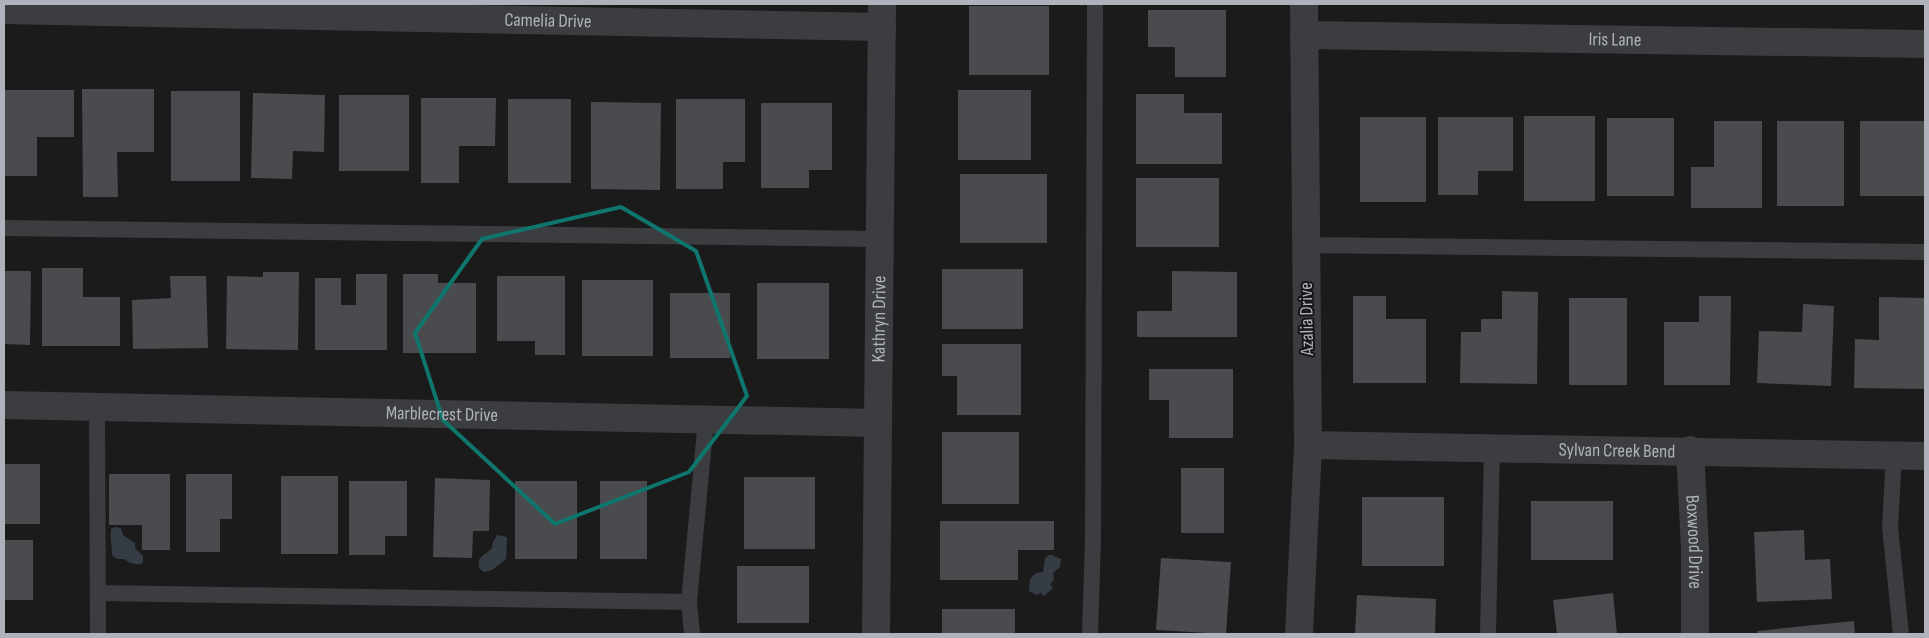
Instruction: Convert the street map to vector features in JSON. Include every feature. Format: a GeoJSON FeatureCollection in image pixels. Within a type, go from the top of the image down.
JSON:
{"type":"FeatureCollection","features":[{"type":"Feature","properties":{"kind":"street","name":"Azalia Drive"},"geometry":{"type":"LineString","coordinates":[[1299,634],[1308,445],[1304,4]]}},
{"type":"Feature","properties":{"kind":"street","name":"Camelia Drive"},"geometry":{"type":"LineString","coordinates":[[4,10],[882,15]]}},
{"type":"Feature","properties":{"kind":"street","name":"Kathryn Drive"},"geometry":{"type":"LineString","coordinates":[[876,634],[882,15]]}},
{"type":"Feature","properties":{"kind":"street","name":"Iris Lane"},"geometry":{"type":"LineString","coordinates":[[1304,35],[1925,44]]}},
{"type":"Feature","properties":{"kind":"street","name":"Marblecrest Drive"},"geometry":{"type":"LineString","coordinates":[[4,405],[878,423]]}},
{"type":"Feature","properties":{"kind":"street","name":"Sylvan Creek Bend"},"geometry":{"type":"LineString","coordinates":[[1308,445],[1690,450],[1925,456]]}},
{"type":"Feature","properties":{"kind":"street","name":"Boxwood Drive"},"geometry":{"type":"LineString","coordinates":[[1690,450],[1695,548],[1695,634]]}},
{"type":"Feature","properties":{"kind":"lane"},"geometry":{"type":"LineString","coordinates":[[1090,634],[1093,537],[1095,4]]}},
{"type":"Feature","properties":{"kind":"lane"},"geometry":{"type":"LineString","coordinates":[[4,228],[880,239]]}},
{"type":"Feature","properties":{"kind":"lane"},"geometry":{"type":"LineString","coordinates":[[1306,245],[1925,252]]}},
{"type":"Feature","properties":{"kind":"lane"},"geometry":{"type":"LineString","coordinates":[[97,407],[98,634]]}},
{"type":"Feature","properties":{"kind":"lane"},"geometry":{"type":"LineString","coordinates":[[692,634],[689,602],[706,420]]}},
{"type":"Feature","properties":{"kind":"lane"},"geometry":{"type":"LineString","coordinates":[[1488,634],[1492,447]]}},
{"type":"Feature","properties":{"kind":"lane"},"geometry":{"type":"LineString","coordinates":[[1894,455],[1890,527],[1901,634]]}},
{"type":"Feature","properties":{"kind":"lane"},"geometry":{"type":"LineString","coordinates":[[98,594],[689,602]]}},
{"type":"Feature","properties":{"kind":"highlighted area"},"geometry":{"type":"Polygon","coordinates":[[[621,207],[696,251],[747,396],[689,472],[555,524],[443,420],[415,333],[482,239],[621,207]]]}},
{"type":"Feature","properties":{"kind":"shaded area"},"geometry":{"type":"Polygon","coordinates":[[[115,527],[121,528],[123,535],[135,543],[135,548],[143,556],[143,563],[133,564],[124,559],[117,559],[112,555],[111,529],[115,527]]]}},
{"type":"Feature","properties":{"kind":"shaded area"},"geometry":{"type":"Polygon","coordinates":[[[497,535],[507,537],[506,559],[492,570],[484,572],[479,568],[479,561],[492,548],[497,535]]]}},
{"type":"Feature","properties":{"kind":"shaded area"},"geometry":{"type":"Polygon","coordinates":[[[1048,555],[1061,559],[1060,567],[1053,573],[1054,580],[1050,584],[1053,588],[1044,596],[1040,593],[1037,595],[1029,591],[1030,579],[1036,573],[1043,572],[1045,559],[1048,555]]]}},
{"type":"Feature","properties":{"kind":"building"},"geometry":{"type":"Polygon","coordinates":[[[969,6],[1049,6],[1049,75],[969,75],[969,6]]]}},
{"type":"Feature","properties":{"kind":"building"},"geometry":{"type":"Polygon","coordinates":[[[1148,10],[1226,10],[1226,77],[1175,77],[1175,47],[1148,47],[1148,10]]]}},
{"type":"Feature","properties":{"kind":"building"},"geometry":{"type":"Polygon","coordinates":[[[82,89],[154,89],[154,152],[117,152],[118,197],[83,197],[82,89]]]}},
{"type":"Feature","properties":{"kind":"building"},"geometry":{"type":"Polygon","coordinates":[[[4,90],[74,90],[74,137],[37,137],[37,176],[4,176],[4,90]]]}},
{"type":"Feature","properties":{"kind":"building"},"geometry":{"type":"Polygon","coordinates":[[[958,90],[1031,90],[1031,160],[958,160],[958,90]]]}},
{"type":"Feature","properties":{"kind":"building"},"geometry":{"type":"Polygon","coordinates":[[[171,91],[240,91],[240,181],[171,181],[171,91]]]}},
{"type":"Feature","properties":{"kind":"building"},"geometry":{"type":"Polygon","coordinates":[[[253,93],[325,95],[324,152],[293,151],[292,179],[251,178],[253,93]]]}},
{"type":"Feature","properties":{"kind":"building"},"geometry":{"type":"Polygon","coordinates":[[[1136,94],[1184,94],[1184,113],[1222,113],[1222,164],[1136,164],[1136,94]]]}},
{"type":"Feature","properties":{"kind":"building"},"geometry":{"type":"Polygon","coordinates":[[[339,95],[409,95],[409,171],[339,171],[339,95]]]}},
{"type":"Feature","properties":{"kind":"building"},"geometry":{"type":"Polygon","coordinates":[[[421,98],[496,98],[495,146],[459,146],[459,183],[421,183],[421,98]]]}},
{"type":"Feature","properties":{"kind":"building"},"geometry":{"type":"Polygon","coordinates":[[[508,99],[571,99],[571,183],[508,183],[508,99]]]}},
{"type":"Feature","properties":{"kind":"building"},"geometry":{"type":"Polygon","coordinates":[[[676,99],[745,99],[745,162],[723,162],[723,189],[676,189],[676,99]]]}},
{"type":"Feature","properties":{"kind":"building"},"geometry":{"type":"Polygon","coordinates":[[[591,102],[661,103],[660,190],[591,189],[591,102]]]}},
{"type":"Feature","properties":{"kind":"building"},"geometry":{"type":"Polygon","coordinates":[[[761,103],[832,103],[832,170],[809,170],[809,188],[761,188],[761,103]]]}},
{"type":"Feature","properties":{"kind":"building"},"geometry":{"type":"Polygon","coordinates":[[[1524,116],[1595,116],[1595,201],[1524,201],[1524,116]]]}},
{"type":"Feature","properties":{"kind":"building"},"geometry":{"type":"Polygon","coordinates":[[[1360,117],[1426,117],[1426,202],[1360,202],[1360,117]]]}},
{"type":"Feature","properties":{"kind":"building"},"geometry":{"type":"Polygon","coordinates":[[[1438,117],[1513,117],[1513,171],[1478,171],[1478,195],[1438,195],[1438,117]]]}},
{"type":"Feature","properties":{"kind":"building"},"geometry":{"type":"Polygon","coordinates":[[[1607,118],[1674,118],[1674,196],[1607,196],[1607,118]]]}},
{"type":"Feature","properties":{"kind":"building"},"geometry":{"type":"Polygon","coordinates":[[[1714,121],[1762,121],[1762,208],[1691,208],[1691,167],[1714,167],[1714,121]]]}},
{"type":"Feature","properties":{"kind":"building"},"geometry":{"type":"Polygon","coordinates":[[[1777,121],[1844,121],[1844,206],[1777,206],[1777,121]]]}},
{"type":"Feature","properties":{"kind":"building"},"geometry":{"type":"Polygon","coordinates":[[[1860,121],[1925,121],[1925,196],[1860,196],[1860,121]]]}},
{"type":"Feature","properties":{"kind":"building"},"geometry":{"type":"Polygon","coordinates":[[[960,174],[1047,174],[1047,243],[960,243],[960,174]]]}},
{"type":"Feature","properties":{"kind":"building"},"geometry":{"type":"Polygon","coordinates":[[[1136,178],[1219,178],[1219,247],[1136,247],[1136,178]]]}},
{"type":"Feature","properties":{"kind":"building"},"geometry":{"type":"Polygon","coordinates":[[[42,268],[83,268],[83,297],[120,297],[120,346],[42,346],[42,268]]]}},
{"type":"Feature","properties":{"kind":"building"},"geometry":{"type":"Polygon","coordinates":[[[942,269],[1023,269],[1023,329],[942,329],[942,269]]]}},
{"type":"Feature","properties":{"kind":"building"},"geometry":{"type":"Polygon","coordinates":[[[4,271],[31,271],[30,345],[4,344],[4,271]]]}},
{"type":"Feature","properties":{"kind":"building"},"geometry":{"type":"Polygon","coordinates":[[[1172,271],[1237,272],[1237,337],[1137,337],[1137,311],[1172,311],[1172,271]]]}},
{"type":"Feature","properties":{"kind":"building"},"geometry":{"type":"Polygon","coordinates":[[[263,272],[299,272],[298,350],[226,349],[227,276],[263,277],[263,272]]]}},
{"type":"Feature","properties":{"kind":"building"},"geometry":{"type":"Polygon","coordinates":[[[356,274],[387,274],[387,350],[315,350],[315,278],[341,278],[341,305],[356,305],[356,274]]]}},
{"type":"Feature","properties":{"kind":"building"},"geometry":{"type":"Polygon","coordinates":[[[403,274],[438,274],[438,283],[476,283],[476,353],[403,353],[403,274]]]}},
{"type":"Feature","properties":{"kind":"building"},"geometry":{"type":"Polygon","coordinates":[[[170,276],[206,276],[208,348],[133,349],[132,300],[171,298],[170,276]]]}},
{"type":"Feature","properties":{"kind":"building"},"geometry":{"type":"Polygon","coordinates":[[[497,276],[565,276],[565,355],[535,355],[535,341],[497,341],[497,276]]]}},
{"type":"Feature","properties":{"kind":"building"},"geometry":{"type":"Polygon","coordinates":[[[582,280],[653,280],[653,356],[582,356],[582,280]]]}},
{"type":"Feature","properties":{"kind":"building"},"geometry":{"type":"Polygon","coordinates":[[[757,283],[829,283],[829,359],[757,359],[757,283]]]}},
{"type":"Feature","properties":{"kind":"building"},"geometry":{"type":"Polygon","coordinates":[[[1502,291],[1538,292],[1537,384],[1460,383],[1461,332],[1481,332],[1481,319],[1502,319],[1502,291]]]}},
{"type":"Feature","properties":{"kind":"building"},"geometry":{"type":"Polygon","coordinates":[[[670,293],[730,293],[730,358],[670,358],[670,293]]]}},
{"type":"Feature","properties":{"kind":"building"},"geometry":{"type":"Polygon","coordinates":[[[1353,296],[1386,296],[1386,319],[1426,319],[1426,383],[1353,383],[1353,296]]]}},
{"type":"Feature","properties":{"kind":"building"},"geometry":{"type":"Polygon","coordinates":[[[1699,296],[1731,296],[1730,385],[1664,385],[1664,322],[1699,322],[1699,296]]]}},
{"type":"Feature","properties":{"kind":"building"},"geometry":{"type":"Polygon","coordinates":[[[1879,297],[1925,298],[1925,389],[1854,388],[1855,339],[1879,340],[1879,297]]]}},
{"type":"Feature","properties":{"kind":"building"},"geometry":{"type":"Polygon","coordinates":[[[1569,298],[1627,298],[1627,385],[1569,385],[1569,298]]]}},
{"type":"Feature","properties":{"kind":"building"},"geometry":{"type":"Polygon","coordinates":[[[1803,304],[1834,306],[1831,386],[1757,383],[1759,331],[1802,332],[1803,304]]]}},
{"type":"Feature","properties":{"kind":"building"},"geometry":{"type":"Polygon","coordinates":[[[942,344],[1021,344],[1021,415],[957,415],[957,376],[942,376],[942,344]]]}},
{"type":"Feature","properties":{"kind":"building"},"geometry":{"type":"Polygon","coordinates":[[[1149,369],[1233,369],[1233,438],[1169,438],[1169,400],[1149,400],[1149,369]]]}},
{"type":"Feature","properties":{"kind":"building"},"geometry":{"type":"Polygon","coordinates":[[[942,432],[1019,432],[1019,504],[942,504],[942,432]]]}},
{"type":"Feature","properties":{"kind":"building"},"geometry":{"type":"Polygon","coordinates":[[[4,464],[40,464],[40,524],[4,524],[4,464]]]}},
{"type":"Feature","properties":{"kind":"building"},"geometry":{"type":"Polygon","coordinates":[[[1181,468],[1224,468],[1224,533],[1181,533],[1181,468]]]}},
{"type":"Feature","properties":{"kind":"building"},"geometry":{"type":"Polygon","coordinates":[[[109,474],[170,474],[170,550],[142,550],[142,525],[109,525],[109,474]]]}},
{"type":"Feature","properties":{"kind":"building"},"geometry":{"type":"Polygon","coordinates":[[[186,474],[232,474],[232,519],[220,519],[220,552],[186,552],[186,474]]]}},
{"type":"Feature","properties":{"kind":"building"},"geometry":{"type":"Polygon","coordinates":[[[281,476],[338,476],[338,554],[281,554],[281,476]]]}},
{"type":"Feature","properties":{"kind":"building"},"geometry":{"type":"Polygon","coordinates":[[[744,477],[815,477],[815,549],[744,549],[744,477]]]}},
{"type":"Feature","properties":{"kind":"building"},"geometry":{"type":"Polygon","coordinates":[[[435,478],[490,480],[489,531],[473,531],[472,558],[433,557],[435,478]]]}},
{"type":"Feature","properties":{"kind":"building"},"geometry":{"type":"Polygon","coordinates":[[[349,481],[407,481],[407,536],[385,536],[385,555],[349,555],[349,481]]]}},
{"type":"Feature","properties":{"kind":"building"},"geometry":{"type":"Polygon","coordinates":[[[515,481],[577,481],[577,559],[515,559],[515,481]]]}},
{"type":"Feature","properties":{"kind":"building"},"geometry":{"type":"Polygon","coordinates":[[[600,481],[647,481],[647,559],[600,559],[600,481]]]}},
{"type":"Feature","properties":{"kind":"building"},"geometry":{"type":"Polygon","coordinates":[[[1362,497],[1444,497],[1444,566],[1362,566],[1362,497]]]}},
{"type":"Feature","properties":{"kind":"building"},"geometry":{"type":"Polygon","coordinates":[[[1531,501],[1613,501],[1613,560],[1531,560],[1531,501]]]}},
{"type":"Feature","properties":{"kind":"building"},"geometry":{"type":"Polygon","coordinates":[[[940,521],[1054,521],[1054,550],[1018,550],[1018,580],[940,580],[940,521]]]}},
{"type":"Feature","properties":{"kind":"building"},"geometry":{"type":"Polygon","coordinates":[[[1804,530],[1805,560],[1830,559],[1832,599],[1757,602],[1754,532],[1804,530]]]}},
{"type":"Feature","properties":{"kind":"building"},"geometry":{"type":"Polygon","coordinates":[[[4,540],[33,540],[33,600],[4,600],[4,540]]]}},
{"type":"Feature","properties":{"kind":"building"},"geometry":{"type":"Polygon","coordinates":[[[1161,558],[1231,562],[1226,634],[1156,630],[1161,558]]]}},
{"type":"Feature","properties":{"kind":"building"},"geometry":{"type":"Polygon","coordinates":[[[737,566],[809,566],[809,623],[737,623],[737,566]]]}},
{"type":"Feature","properties":{"kind":"building"},"geometry":{"type":"Polygon","coordinates":[[[1613,593],[1617,634],[1557,634],[1553,600],[1613,593]]]}},
{"type":"Feature","properties":{"kind":"building"},"geometry":{"type":"Polygon","coordinates":[[[1357,595],[1436,599],[1435,634],[1355,634],[1357,595]]]}},
{"type":"Feature","properties":{"kind":"building"},"geometry":{"type":"Polygon","coordinates":[[[942,609],[1015,609],[1015,634],[942,634],[942,609]]]}},
{"type":"Feature","properties":{"kind":"building"},"geometry":{"type":"Polygon","coordinates":[[[1854,621],[1855,634],[1758,634],[1757,631],[1854,621]]]}}]}
